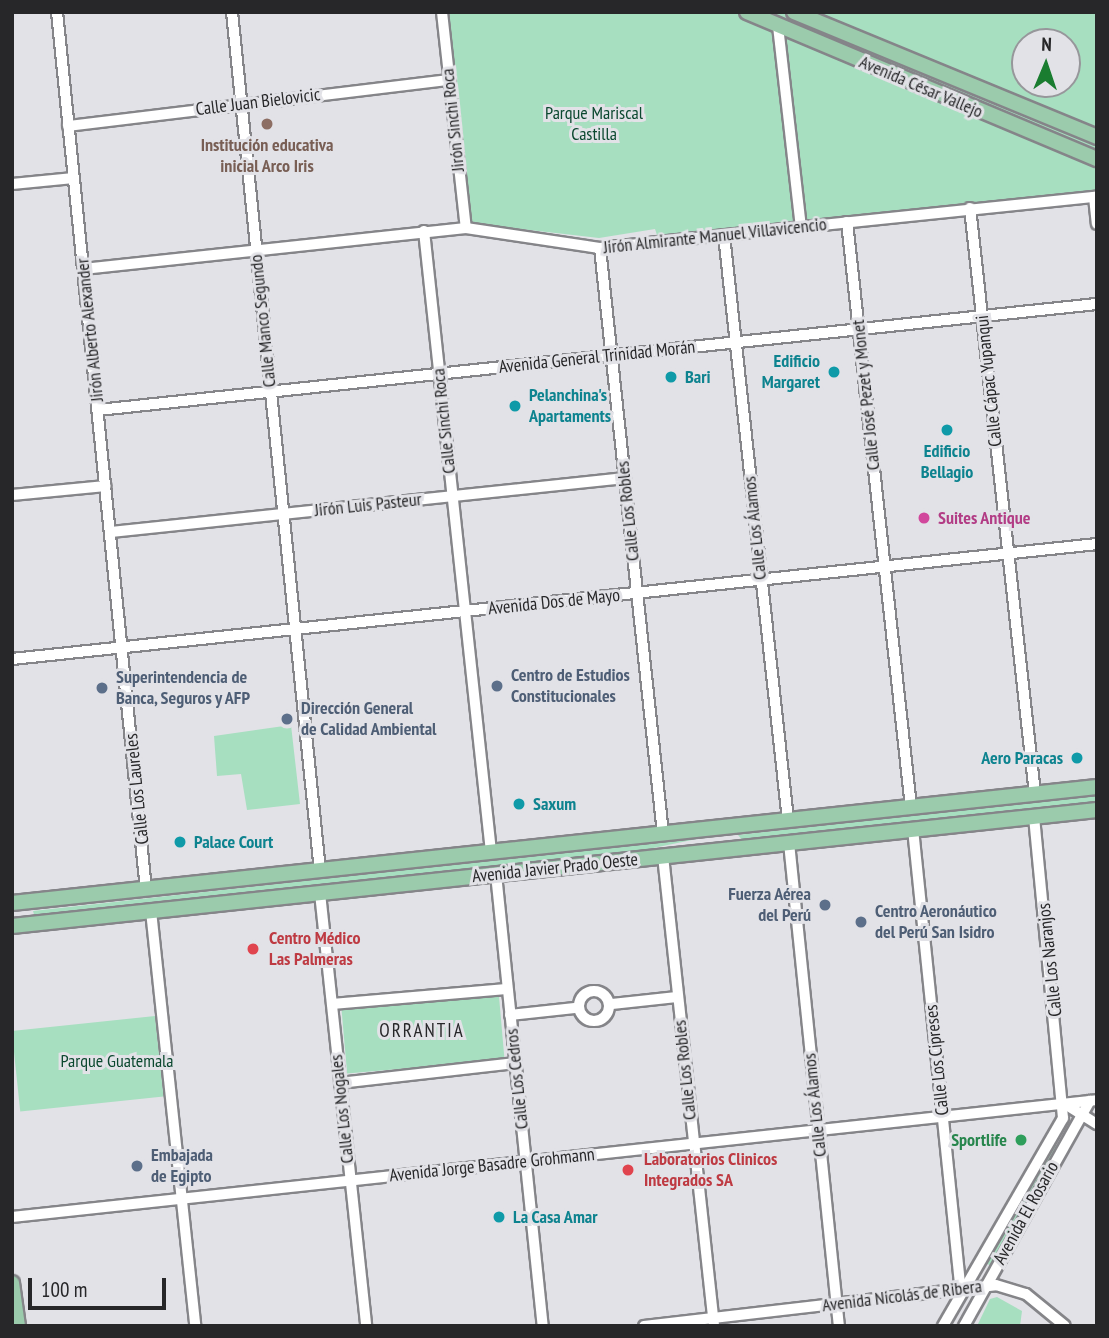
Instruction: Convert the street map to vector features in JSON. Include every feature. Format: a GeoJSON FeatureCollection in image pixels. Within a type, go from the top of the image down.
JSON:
{"type":"FeatureCollection","features":[{"type":"Feature","properties":{"kind":"main road","name":"Avenida César Vallejo"},"geometry":{"type":"LineString","coordinates":[[747,12],[1097,159]]}},
{"type":"Feature","properties":{"kind":"main road","name":"Avenida César Vallejo"},"geometry":{"type":"LineString","coordinates":[[794,12],[1097,137]]}},
{"type":"Feature","properties":{"kind":"main road"},"geometry":{"type":"LineString","coordinates":[[981,111],[992,106],[990,94]]}},
{"type":"Feature","properties":{"kind":"main road"},"geometry":{"type":"LineString","coordinates":[[1009,124],[1007,112],[1017,105]]}},
{"type":"Feature","properties":{"kind":"main road","name":"Avenida Javier Prado Oeste"},"geometry":{"type":"LineString","coordinates":[[12,903],[1097,787]]}},
{"type":"Feature","properties":{"kind":"main road","name":"Avenida Javier Prado Oeste"},"geometry":{"type":"LineString","coordinates":[[12,926],[1097,810]]}},
{"type":"Feature","properties":{"kind":"main road"},"geometry":{"type":"LineString","coordinates":[[724,827],[727,850]]}},
{"type":"Feature","properties":{"kind":"main road"},"geometry":{"type":"LineString","coordinates":[[35,901],[29,914],[36,923]]}},
{"type":"Feature","properties":{"kind":"main road"},"geometry":{"type":"LineString","coordinates":[[12,1283],[18,1326]]}},
{"type":"Feature","properties":{"kind":"street","name":"Jirón Alberto Alexander"},"geometry":{"type":"LineString","coordinates":[[57,12],[123,648]]}},
{"type":"Feature","properties":{"kind":"street","name":"Calle Manco Segundo"},"geometry":{"type":"LineString","coordinates":[[232,12],[294,629]]}},
{"type":"Feature","properties":{"kind":"street","name":"Jirón Sinchi Roca"},"geometry":{"type":"LineString","coordinates":[[442,12],[466,228]]}},
{"type":"Feature","properties":{"kind":"street"},"geometry":{"type":"LineString","coordinates":[[778,26],[801,228]]}},
{"type":"Feature","properties":{"kind":"street","name":"Calle Juan Bielovicic"},"geometry":{"type":"LineString","coordinates":[[68,126],[449,80]]}},
{"type":"Feature","properties":{"kind":"street"},"geometry":{"type":"LineString","coordinates":[[12,184],[74,178]]}},
{"type":"Feature","properties":{"kind":"street"},"geometry":{"type":"LineString","coordinates":[[1095,197],[1097,224]]}},
{"type":"Feature","properties":{"kind":"street","name":"Jirón Almirante Manuel Villavicencio"},"geometry":{"type":"LineString","coordinates":[[83,269],[466,228],[600,248],[1095,197]]}},
{"type":"Feature","properties":{"kind":"street","name":"Calle Cápac Yupanqui"},"geometry":{"type":"LineString","coordinates":[[970,208],[1008,553]]}},
{"type":"Feature","properties":{"kind":"street","name":"Calle José Pezet y Monet"},"geometry":{"type":"LineString","coordinates":[[847,222],[884,567]]}},
{"type":"Feature","properties":{"kind":"street","name":"Calle Sinchi Roca"},"geometry":{"type":"LineString","coordinates":[[424,231],[464,611]]}},
{"type":"Feature","properties":{"kind":"street","name":"Calle Los Álamos"},"geometry":{"type":"LineString","coordinates":[[724,235],[788,820]]}},
{"type":"Feature","properties":{"kind":"street","name":"Calle Los Robles"},"geometry":{"type":"LineString","coordinates":[[600,248],[663,834]]}},
{"type":"Feature","properties":{"kind":"street","name":"Avenida General Trinidad Morán"},"geometry":{"type":"LineString","coordinates":[[98,410],[1097,304]]}},
{"type":"Feature","properties":{"kind":"street","name":"Jirón Luis Pasteur"},"geometry":{"type":"LineString","coordinates":[[111,532],[625,478]]}},
{"type":"Feature","properties":{"kind":"street"},"geometry":{"type":"LineString","coordinates":[[12,495],[106,486]]}},
{"type":"Feature","properties":{"kind":"street","name":"Avenida Dos de Mayo"},"geometry":{"type":"LineString","coordinates":[[12,659],[1097,544]]}},
{"type":"Feature","properties":{"kind":"street"},"geometry":{"type":"LineString","coordinates":[[1008,553],[1035,794]]}},
{"type":"Feature","properties":{"kind":"street"},"geometry":{"type":"LineString","coordinates":[[884,567],[911,807]]}},
{"type":"Feature","properties":{"kind":"street"},"geometry":{"type":"LineString","coordinates":[[464,611],[491,852]]}},
{"type":"Feature","properties":{"kind":"street"},"geometry":{"type":"LineString","coordinates":[[294,629],[320,871]]}},
{"type":"Feature","properties":{"kind":"street","name":"Calle Los Laureles"},"geometry":{"type":"LineString","coordinates":[[123,648],[146,889]]}},
{"type":"Feature","properties":{"kind":"street","name":"Calle Los Naranjos"},"geometry":{"type":"LineString","coordinates":[[1034,817],[1065,1104]]}},
{"type":"Feature","properties":{"kind":"street","name":"Calle Los Cipreses"},"geometry":{"type":"LineString","coordinates":[[913,830],[962,1290]]}},
{"type":"Feature","properties":{"kind":"street","name":"Calle Los Álamos"},"geometry":{"type":"LineString","coordinates":[[789,843],[839,1326]]}},
{"type":"Feature","properties":{"kind":"street","name":"Calle Los Robles"},"geometry":{"type":"LineString","coordinates":[[663,856],[713,1322]]}},
{"type":"Feature","properties":{"kind":"street","name":"Calle Los Cedros"},"geometry":{"type":"LineString","coordinates":[[496,874],[543,1326]]}},
{"type":"Feature","properties":{"kind":"street","name":"Calle Los Nogales"},"geometry":{"type":"LineString","coordinates":[[320,893],[366,1326]]}},
{"type":"Feature","properties":{"kind":"street"},"geometry":{"type":"LineString","coordinates":[[151,911],[195,1326]]}},
{"type":"Feature","properties":{"kind":"street"},"geometry":{"type":"LineString","coordinates":[[332,1004],[506,989]]}},
{"type":"Feature","properties":{"kind":"street"},"geometry":{"type":"LineString","coordinates":[[510,1015],[575,1008],[593,993],[612,1004]]}},
{"type":"Feature","properties":{"kind":"street"},"geometry":{"type":"LineString","coordinates":[[575,1008],[595,1019],[612,1004],[677,997]]}},
{"type":"Feature","properties":{"kind":"street"},"geometry":{"type":"LineString","coordinates":[[340,1083],[515,1063]]}},
{"type":"Feature","properties":{"kind":"street","name":"Avenida Jorge Basadre Grohmann"},"geometry":{"type":"LineString","coordinates":[[12,1217],[1093,1101]]}},
{"type":"Feature","properties":{"kind":"street","name":"Avenida El Rosario"},"geometry":{"type":"LineString","coordinates":[[964,1326],[1093,1101]]}},
{"type":"Feature","properties":{"kind":"street"},"geometry":{"type":"LineString","coordinates":[[1065,1104],[1081,1119],[1097,1124]]}},
{"type":"Feature","properties":{"kind":"street","name":"Avenida El Rosario"},"geometry":{"type":"LineString","coordinates":[[943,1326],[1058,1129],[1065,1104]]}},
{"type":"Feature","properties":{"kind":"street","name":"Avenida Nicolás de Ribera"},"geometry":{"type":"LineString","coordinates":[[643,1326],[713,1322],[986,1285],[1026,1294],[1065,1326]]}},
{"type":"Feature","properties":{"kind":"green space","name":"Parque Mariscal Castilla"},"geometry":{"type":"Polygon","coordinates":[[[449,12],[1097,12],[1097,195],[725,232],[657,235],[655,229],[599,238],[469,223],[449,12]]]}},
{"type":"Feature","properties":{"kind":"green space"},"geometry":{"type":"Polygon","coordinates":[[[291,725],[300,804],[247,810],[241,774],[217,776],[214,736],[291,725]]]}},
{"type":"Feature","properties":{"kind":"green space"},"geometry":{"type":"Polygon","coordinates":[[[1097,794],[1097,805],[744,842],[738,835],[1097,794]]]}},
{"type":"Feature","properties":{"kind":"green space"},"geometry":{"type":"Polygon","coordinates":[[[716,835],[634,852],[35,918],[33,911],[716,835]]]}},
{"type":"Feature","properties":{"kind":"green space"},"geometry":{"type":"Polygon","coordinates":[[[498,985],[505,1060],[347,1073],[341,999],[498,985]]]}},
{"type":"Feature","properties":{"kind":"green space","name":"Parque Guatemala"},"geometry":{"type":"Polygon","coordinates":[[[155,1016],[163,1097],[20,1112],[12,1031],[155,1016]]]}},
{"type":"Feature","properties":{"kind":"green space"},"geometry":{"type":"Polygon","coordinates":[[[1052,1143],[1061,1148],[994,1268],[986,1263],[1052,1143]]]}},
{"type":"Feature","properties":{"kind":"green space"},"geometry":{"type":"Polygon","coordinates":[[[997,1297],[1022,1311],[1020,1326],[977,1326],[990,1299],[997,1297]]]}},
{"type":"Feature","properties":{"kind":"place","name":"Institución educativa inicial Arco Iris"},"geometry":{"type":"Point","coordinates":[267,124]}},
{"type":"Feature","properties":{"kind":"place","name":"Edificio Margaret"},"geometry":{"type":"Point","coordinates":[834,372]}},
{"type":"Feature","properties":{"kind":"place","name":"Bari"},"geometry":{"type":"Point","coordinates":[671,377]}},
{"type":"Feature","properties":{"kind":"place","name":"Pelanchina's Apartaments"},"geometry":{"type":"Point","coordinates":[515,406]}},
{"type":"Feature","properties":{"kind":"place","name":"Edificio Bellagio"},"geometry":{"type":"Point","coordinates":[947,430]}},
{"type":"Feature","properties":{"kind":"place","name":"Suites Antique"},"geometry":{"type":"Point","coordinates":[924,518]}},
{"type":"Feature","properties":{"kind":"place","name":"Centro de Estudios Constitucionales"},"geometry":{"type":"Point","coordinates":[497,686]}},
{"type":"Feature","properties":{"kind":"place","name":"Superintendencia de Banca, Seguros y AFP"},"geometry":{"type":"Point","coordinates":[102,688]}},
{"type":"Feature","properties":{"kind":"place","name":"Dirección General de Calidad Ambiental"},"geometry":{"type":"Point","coordinates":[287,719]}},
{"type":"Feature","properties":{"kind":"place","name":"Aero Paracas"},"geometry":{"type":"Point","coordinates":[1077,758]}},
{"type":"Feature","properties":{"kind":"place","name":"Saxum"},"geometry":{"type":"Point","coordinates":[519,804]}},
{"type":"Feature","properties":{"kind":"place","name":"Palace Court"},"geometry":{"type":"Point","coordinates":[180,842]}},
{"type":"Feature","properties":{"kind":"place","name":"Fuerza Aérea del Perú"},"geometry":{"type":"Point","coordinates":[825,905]}},
{"type":"Feature","properties":{"kind":"place","name":"Centro Aeronáutico del Perú San Isidro"},"geometry":{"type":"Point","coordinates":[861,922]}},
{"type":"Feature","properties":{"kind":"place","name":"Centro Médico Las Palmeras"},"geometry":{"type":"Point","coordinates":[253,949]}},
{"type":"Feature","properties":{"kind":"place","name":"Sportlife"},"geometry":{"type":"Point","coordinates":[1021,1140]}},
{"type":"Feature","properties":{"kind":"place","name":"Embajada de Egipto"},"geometry":{"type":"Point","coordinates":[137,1166]}},
{"type":"Feature","properties":{"kind":"place","name":"Laboratorios Clinicos Integrados SA"},"geometry":{"type":"Point","coordinates":[628,1170]}},
{"type":"Feature","properties":{"kind":"place","name":"La Casa Amar"},"geometry":{"type":"Point","coordinates":[499,1217]}},
{"type":"Feature","properties":{"kind":"district","name":"ORRANTIA"},"geometry":{"type":"Point","coordinates":[422,1031]}}]}
